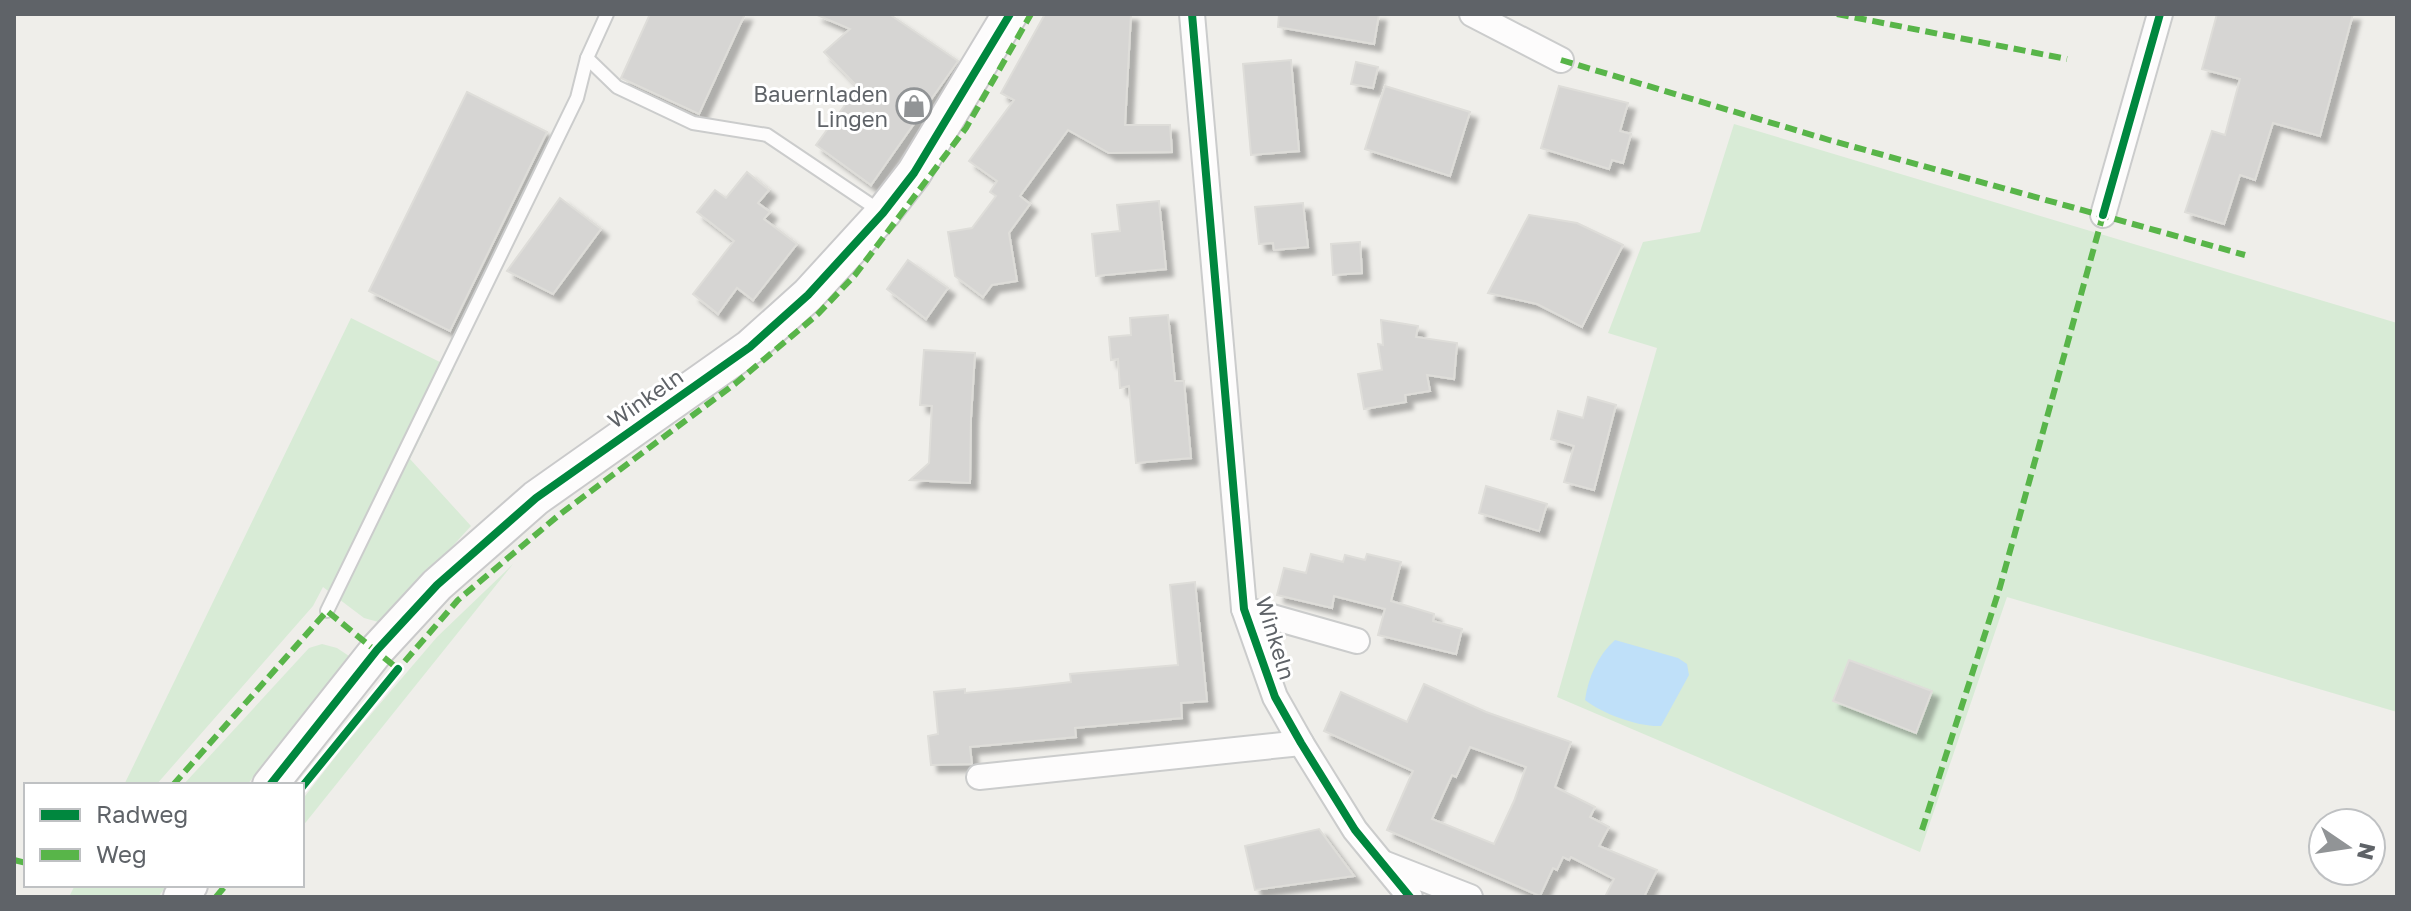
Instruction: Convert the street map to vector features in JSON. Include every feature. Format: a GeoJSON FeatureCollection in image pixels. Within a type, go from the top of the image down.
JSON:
{"type":"FeatureCollection","features":[{"type":"Feature","properties":{"kind":"street","name":"Winkeln"},"geometry":{"type":"LineString","coordinates":[[272,783],[377,650],[437,585],[536,498],[750,347],[808,295],[883,213],[914,173],[1010,14]]}},
{"type":"Feature","properties":{"kind":"street","name":"Winkeln"},"geometry":{"type":"LineString","coordinates":[[1192,14],[1244,609],[1275,697],[1301,743],[1355,830],[1410,897]]}},
{"type":"Feature","properties":{"kind":"street"},"geometry":{"type":"LineString","coordinates":[[1472,14],[1561,60]]}},
{"type":"Feature","properties":{"kind":"street"},"geometry":{"type":"LineString","coordinates":[[2103,215],[2160,14]]}},
{"type":"Feature","properties":{"kind":"street","name":"Winkeln"},"geometry":{"type":"LineString","coordinates":[[1244,609],[1357,641]]}},
{"type":"Feature","properties":{"kind":"street"},"geometry":{"type":"LineString","coordinates":[[979,777],[1301,743]]}},
{"type":"Feature","properties":{"kind":"street","name":"Winkeln"},"geometry":{"type":"LineString","coordinates":[[1381,862],[1470,897]]}},
{"type":"Feature","properties":{"kind":"lane"},"geometry":{"type":"LineString","coordinates":[[327,611],[577,98],[587,58],[607,14]]}},
{"type":"Feature","properties":{"kind":"lane"},"geometry":{"type":"LineString","coordinates":[[587,58],[617,87],[693,123],[767,135],[883,213]]}},
{"type":"Feature","properties":{"kind":"green space"},"geometry":{"type":"Polygon","coordinates":[[[1734,124],[2397,323],[2397,712],[2007,597],[1920,852],[1557,697],[1657,348],[1608,333],[1643,242],[1700,232],[1734,124]]]}},
{"type":"Feature","properties":{"kind":"green space"},"geometry":{"type":"Polygon","coordinates":[[[351,318],[454,369],[410,459],[471,526],[382,623],[364,618],[323,587],[313,606],[158,783],[125,783],[351,318]]]}},
{"type":"Feature","properties":{"kind":"green space"},"geometry":{"type":"Polygon","coordinates":[[[513,564],[304,825],[304,797],[437,637],[513,564]]]}},
{"type":"Feature","properties":{"kind":"green space"},"geometry":{"type":"Polygon","coordinates":[[[322,644],[337,648],[349,656],[249,783],[185,783],[309,648],[322,644]]]}},
{"type":"Feature","properties":{"kind":"green space"},"geometry":{"type":"Polygon","coordinates":[[[74,887],[166,887],[158,897],[69,897],[74,887]]]}},
{"type":"Feature","properties":{"kind":"water"},"geometry":{"type":"Polygon","coordinates":[[[1615,640],[1678,658],[1687,664],[1689,675],[1661,726],[1621,719],[1585,700],[1595,667],[1615,640]]]}},
{"type":"Feature","properties":{"kind":"building"},"geometry":{"type":"Polygon","coordinates":[[[650,14],[745,14],[699,114],[621,78],[650,14]]]}},
{"type":"Feature","properties":{"kind":"building"},"geometry":{"type":"Polygon","coordinates":[[[815,14],[889,14],[958,61],[871,185],[816,145],[858,87],[824,52],[850,29],[815,14]]]}},
{"type":"Feature","properties":{"kind":"building"},"geometry":{"type":"Polygon","coordinates":[[[1045,14],[1131,14],[1125,125],[1170,125],[1172,152],[1109,153],[1068,130],[1020,196],[1030,204],[1009,233],[1017,281],[992,285],[983,297],[955,276],[948,232],[972,228],[996,196],[990,192],[997,181],[969,161],[1014,100],[1001,93],[1045,14]]]}},
{"type":"Feature","properties":{"kind":"building"},"geometry":{"type":"Polygon","coordinates":[[[1279,14],[1379,14],[1374,44],[1278,27],[1279,14]]]}},
{"type":"Feature","properties":{"kind":"building"},"geometry":{"type":"Polygon","coordinates":[[[2217,14],[2353,14],[2320,136],[2273,123],[2255,180],[2240,175],[2224,224],[2185,212],[2212,131],[2225,135],[2240,79],[2202,69],[2217,14]]]}},
{"type":"Feature","properties":{"kind":"building"},"geometry":{"type":"Polygon","coordinates":[[[1291,60],[1299,151],[1251,155],[1243,64],[1291,60]]]}},
{"type":"Feature","properties":{"kind":"building"},"geometry":{"type":"Polygon","coordinates":[[[1356,62],[1378,67],[1373,88],[1351,84],[1356,62]]]}},
{"type":"Feature","properties":{"kind":"building"},"geometry":{"type":"Polygon","coordinates":[[[1385,86],[1470,112],[1450,176],[1365,149],[1385,86]]]}},
{"type":"Feature","properties":{"kind":"building"},"geometry":{"type":"Polygon","coordinates":[[[1559,86],[1628,103],[1620,131],[1631,134],[1623,163],[1612,160],[1609,169],[1541,148],[1559,86]]]}},
{"type":"Feature","properties":{"kind":"building"},"geometry":{"type":"Polygon","coordinates":[[[467,92],[547,132],[450,331],[369,291],[467,92]]]}},
{"type":"Feature","properties":{"kind":"building"},"geometry":{"type":"Polygon","coordinates":[[[747,172],[769,190],[758,203],[770,212],[764,219],[797,244],[753,300],[737,288],[718,314],[693,294],[734,241],[697,212],[715,190],[726,198],[747,172]]]}},
{"type":"Feature","properties":{"kind":"building"},"geometry":{"type":"Polygon","coordinates":[[[560,198],[601,229],[553,294],[507,271],[560,198]]]}},
{"type":"Feature","properties":{"kind":"building"},"geometry":{"type":"Polygon","coordinates":[[[1159,201],[1166,269],[1096,276],[1092,234],[1120,231],[1117,205],[1159,201]]]}},
{"type":"Feature","properties":{"kind":"building"},"geometry":{"type":"Polygon","coordinates":[[[1303,203],[1308,247],[1274,250],[1273,243],[1259,244],[1255,207],[1303,203]]]}},
{"type":"Feature","properties":{"kind":"building"},"geometry":{"type":"Polygon","coordinates":[[[1529,215],[1577,223],[1623,245],[1582,327],[1537,304],[1488,293],[1529,215]]]}},
{"type":"Feature","properties":{"kind":"building"},"geometry":{"type":"Polygon","coordinates":[[[1360,242],[1362,273],[1333,275],[1331,244],[1360,242]]]}},
{"type":"Feature","properties":{"kind":"building"},"geometry":{"type":"Polygon","coordinates":[[[908,260],[948,288],[926,319],[887,289],[908,260]]]}},
{"type":"Feature","properties":{"kind":"building"},"geometry":{"type":"Polygon","coordinates":[[[1168,315],[1175,381],[1184,381],[1191,458],[1136,463],[1129,386],[1120,388],[1118,359],[1111,360],[1109,337],[1131,335],[1130,318],[1168,315]]]}},
{"type":"Feature","properties":{"kind":"building"},"geometry":{"type":"Polygon","coordinates":[[[1381,320],[1418,326],[1416,337],[1457,343],[1454,379],[1427,375],[1430,391],[1405,395],[1406,402],[1364,409],[1358,374],[1382,370],[1378,344],[1383,345],[1381,320]]]}},
{"type":"Feature","properties":{"kind":"building"},"geometry":{"type":"Polygon","coordinates":[[[924,350],[975,353],[970,483],[910,480],[929,463],[932,406],[920,405],[924,350]]]}},
{"type":"Feature","properties":{"kind":"building"},"geometry":{"type":"Polygon","coordinates":[[[1588,397],[1616,405],[1594,490],[1564,482],[1574,446],[1551,439],[1558,411],[1583,418],[1588,397]]]}},
{"type":"Feature","properties":{"kind":"building"},"geometry":{"type":"Polygon","coordinates":[[[1486,486],[1547,504],[1539,531],[1479,513],[1486,486]]]}},
{"type":"Feature","properties":{"kind":"building"},"geometry":{"type":"Polygon","coordinates":[[[1311,554],[1343,562],[1345,555],[1365,560],[1367,554],[1401,562],[1391,601],[1434,614],[1433,621],[1462,629],[1456,654],[1378,635],[1385,609],[1334,596],[1332,608],[1277,595],[1284,568],[1306,573],[1311,554]]]}},
{"type":"Feature","properties":{"kind":"building"},"geometry":{"type":"Polygon","coordinates":[[[1195,582],[1207,701],[1181,703],[1182,718],[1075,728],[1076,737],[970,747],[972,764],[931,765],[928,736],[938,734],[934,692],[965,689],[965,693],[1018,688],[1071,682],[1070,674],[1178,665],[1170,585],[1195,582]]]}},
{"type":"Feature","properties":{"kind":"building"},"geometry":{"type":"Polygon","coordinates":[[[1849,660],[1932,691],[1916,733],[1833,701],[1849,660]]]}},
{"type":"Feature","properties":{"kind":"building"},"geometry":{"type":"Polygon","coordinates":[[[1424,684],[1486,712],[1571,742],[1555,787],[1595,807],[1590,817],[1609,827],[1599,846],[1657,870],[1644,897],[1605,897],[1614,879],[1571,857],[1569,860],[1563,857],[1557,870],[1553,868],[1540,896],[1387,830],[1413,771],[1324,731],[1341,692],[1407,722],[1424,684]],[[1470,747],[1456,777],[1452,775],[1432,819],[1494,844],[1526,767],[1470,747]]]}},
{"type":"Feature","properties":{"kind":"building"},"geometry":{"type":"Polygon","coordinates":[[[1319,829],[1354,876],[1255,890],[1245,846],[1319,829]]]}},
{"type":"Feature","properties":{"kind":"marked path"},"geometry":{"type":"LineString","coordinates":[[393,675],[458,600],[559,515],[736,383],[818,314],[855,275],[966,128],[1031,14]]}},
{"type":"Feature","properties":{"kind":"marked path"},"geometry":{"type":"LineString","coordinates":[[1837,14],[2067,59]]}},
{"type":"Feature","properties":{"kind":"marked path"},"geometry":{"type":"LineString","coordinates":[[1561,60],[1829,140],[2245,255]]}},
{"type":"Feature","properties":{"kind":"marked path"},"geometry":{"type":"LineString","coordinates":[[1922,830],[2000,587],[2103,215]]}},
{"type":"Feature","properties":{"kind":"marked path"},"geometry":{"type":"LineString","coordinates":[[175,783],[327,611],[398,669]]}},
{"type":"Feature","properties":{"kind":"marked path"},"geometry":{"type":"LineString","coordinates":[[14,860],[24,862]]}},
{"type":"Feature","properties":{"kind":"marked path"},"geometry":{"type":"LineString","coordinates":[[216,897],[224,887]]}},
{"type":"Feature","properties":{"kind":"cycle path"},"geometry":{"type":"LineString","coordinates":[[272,783],[377,650],[437,585],[536,498],[750,347],[808,295],[883,213],[914,173],[1010,14]]}},
{"type":"Feature","properties":{"kind":"cycle path"},"geometry":{"type":"LineString","coordinates":[[1192,14],[1244,609],[1275,697],[1301,743],[1355,830],[1410,897]]}},
{"type":"Feature","properties":{"kind":"cycle path"},"geometry":{"type":"LineString","coordinates":[[2103,215],[2160,14]]}},
{"type":"Feature","properties":{"kind":"cycle path"},"geometry":{"type":"LineString","coordinates":[[304,785],[398,669]]}},
{"type":"Feature","properties":{"kind":"place","name":"Bauernladen Lingen"},"geometry":{"type":"Point","coordinates":[914,106]}}]}
